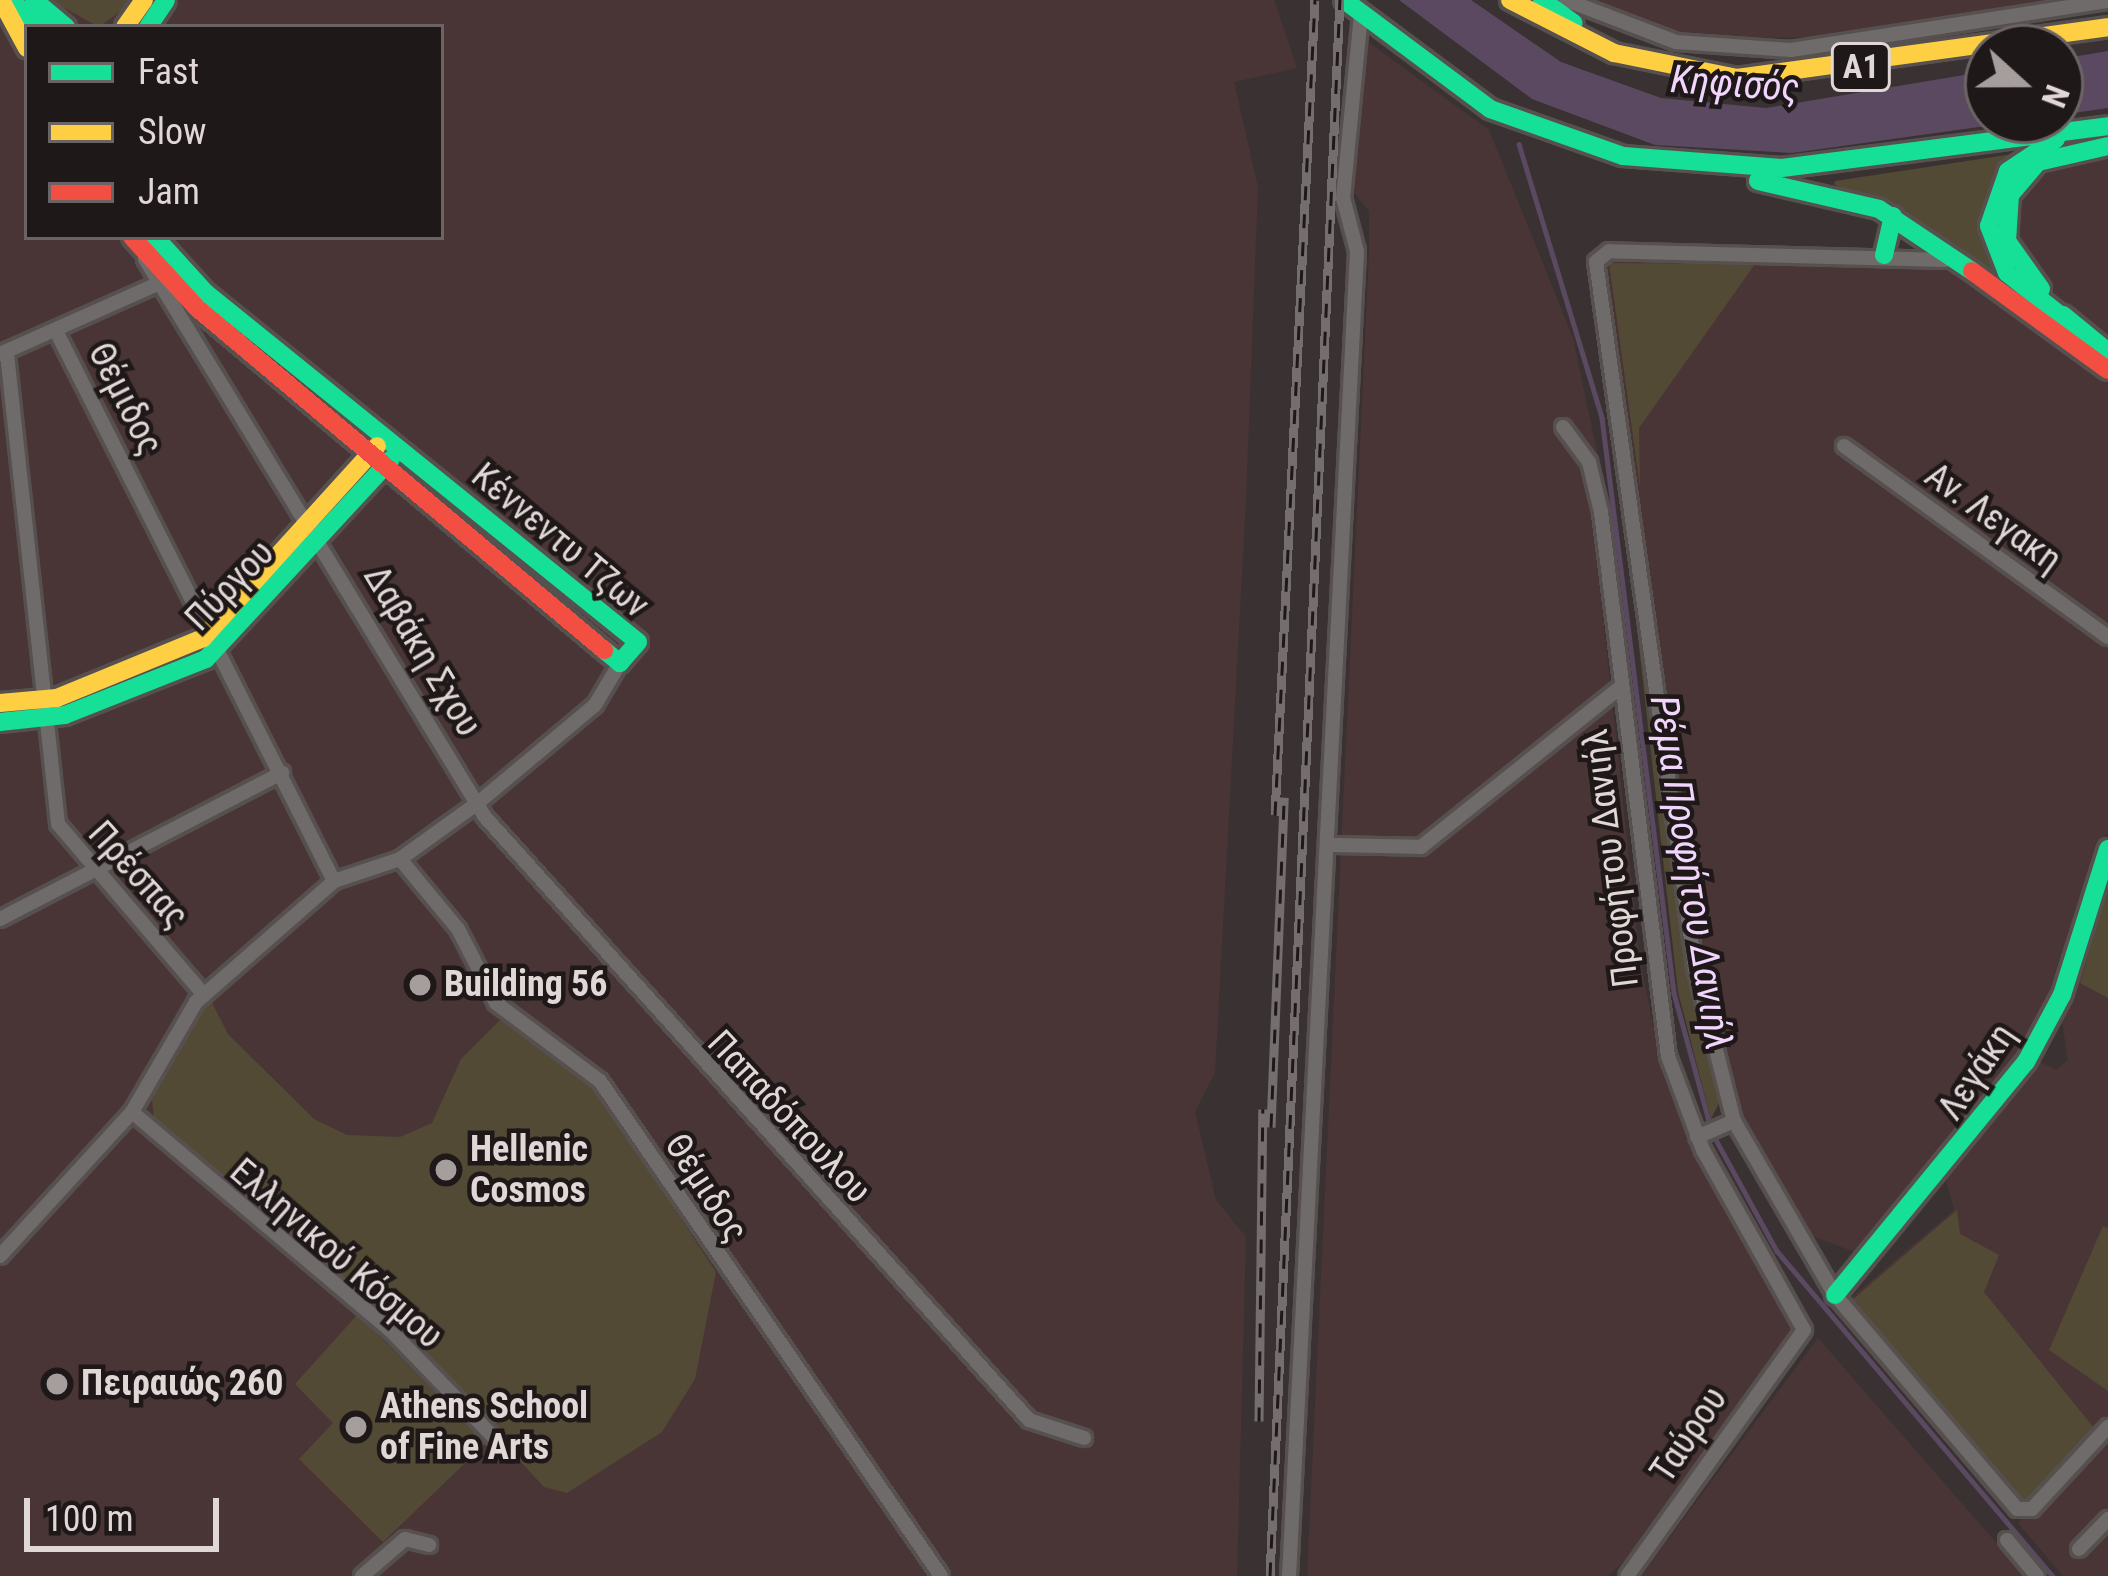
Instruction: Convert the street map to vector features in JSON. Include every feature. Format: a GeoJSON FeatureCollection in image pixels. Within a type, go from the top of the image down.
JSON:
{"type":"FeatureCollection","features":[{"type":"Feature","properties":{"kind":"main road"},"geometry":{"type":"LineString","coordinates":[[125,24],[144,0]]}},
{"type":"Feature","properties":{"kind":"main road"},"geometry":{"type":"LineString","coordinates":[[1344,0],[1490,109],[1584,146],[1819,189],[1893,216],[2108,370]]}},
{"type":"Feature","properties":{"kind":"main road","name":"Α1"},"geometry":{"type":"LineString","coordinates":[[1510,0],[1614,53],[1777,78],[2108,28]]}},
{"type":"Feature","properties":{"kind":"main road"},"geometry":{"type":"LineString","coordinates":[[1542,0],[1614,53]]}},
{"type":"Feature","properties":{"kind":"main road"},"geometry":{"type":"LineString","coordinates":[[15,1],[39,24]]}},
{"type":"Feature","properties":{"kind":"main road"},"geometry":{"type":"LineString","coordinates":[[15,1],[60,24]]}},
{"type":"Feature","properties":{"kind":"main road"},"geometry":{"type":"LineString","coordinates":[[15,1],[24,36]]}},
{"type":"Feature","properties":{"kind":"main road"},"geometry":{"type":"LineString","coordinates":[[1679,163],[1782,168],[1965,144]]}},
{"type":"Feature","properties":{"kind":"main road"},"geometry":{"type":"LineString","coordinates":[[2051,144],[2015,163],[1989,226],[2007,273],[2108,352]]}},
{"type":"Feature","properties":{"kind":"main road"},"geometry":{"type":"LineString","coordinates":[[2069,322],[2012,253],[2005,211],[2038,162],[2108,146]]}},
{"type":"Feature","properties":{"kind":"main road"},"geometry":{"type":"LineString","coordinates":[[1885,255],[1893,216]]}},
{"type":"Feature","properties":{"kind":"main road","name":"Κέννεντυ Τζων"},"geometry":{"type":"LineString","coordinates":[[141,240],[163,282],[638,642],[620,663]]}},
{"type":"Feature","properties":{"kind":"main road","name":"Κέννεντυ Τζων"},"geometry":{"type":"LineString","coordinates":[[141,240],[384,452]]}},
{"type":"Feature","properties":{"kind":"main road","name":"Πύργου"},"geometry":{"type":"LineString","coordinates":[[0,722],[47,709],[215,640],[384,452]]}},
{"type":"Feature","properties":{"kind":"main road","name":"Πύργου"},"geometry":{"type":"LineString","coordinates":[[0,704],[47,709]]}},
{"type":"Feature","properties":{"kind":"main road","name":"Λεγάκη"},"geometry":{"type":"LineString","coordinates":[[1835,1295],[2026,1062],[2062,995],[2108,849]]}},
{"type":"Feature","properties":{"kind":"street"},"geometry":{"type":"LineString","coordinates":[[1566,0],[1676,42],[1772,50],[2108,1]]}},
{"type":"Feature","properties":{"kind":"street"},"geometry":{"type":"LineString","coordinates":[[1289,1576],[1358,238],[1343,198],[1361,15]]}},
{"type":"Feature","properties":{"kind":"street"},"geometry":{"type":"LineString","coordinates":[[1972,271],[1885,255],[1609,251],[1596,262],[1695,967],[1729,1123],[1835,1295],[2020,1511],[2108,1427]]}},
{"type":"Feature","properties":{"kind":"street"},"geometry":{"type":"LineString","coordinates":[[4,354],[163,282]]}},
{"type":"Feature","properties":{"kind":"street","name":"Δαβάκη Σχου"},"geometry":{"type":"LineString","coordinates":[[163,282],[478,802]]}},
{"type":"Feature","properties":{"kind":"street","name":"Θέμιδος"},"geometry":{"type":"LineString","coordinates":[[56,331],[334,880]]}},
{"type":"Feature","properties":{"kind":"street","name":"Πρέσπας"},"geometry":{"type":"LineString","coordinates":[[4,354],[58,824],[204,995]]}},
{"type":"Feature","properties":{"kind":"street","name":"Προφήτου Δανιήλ"},"geometry":{"type":"LineString","coordinates":[[1563,427],[1593,473],[1661,1022],[1700,1135],[1804,1330]]}},
{"type":"Feature","properties":{"kind":"street","name":"Αν. Λεγακη"},"geometry":{"type":"LineString","coordinates":[[1844,446],[2108,637]]}},
{"type":"Feature","properties":{"kind":"street"},"geometry":{"type":"LineString","coordinates":[[0,1256],[132,1112],[204,995],[334,880],[400,859],[478,802],[596,705],[620,663]]}},
{"type":"Feature","properties":{"kind":"street"},"geometry":{"type":"LineString","coordinates":[[1329,845],[1421,847],[1622,687]]}},
{"type":"Feature","properties":{"kind":"street"},"geometry":{"type":"LineString","coordinates":[[0,919],[281,773]]}},
{"type":"Feature","properties":{"kind":"street","name":"Παπαδόπουλου"},"geometry":{"type":"LineString","coordinates":[[478,802],[602,958],[1028,1420],[1084,1438]]}},
{"type":"Feature","properties":{"kind":"street","name":"Θέμιδος"},"geometry":{"type":"LineString","coordinates":[[400,859],[458,929],[496,1004],[600,1081],[941,1576]]}},
{"type":"Feature","properties":{"kind":"street","name":"Ελληνικού Κόσμου"},"geometry":{"type":"LineString","coordinates":[[132,1112],[390,1330],[499,1443]]}},
{"type":"Feature","properties":{"kind":"street"},"geometry":{"type":"LineString","coordinates":[[1700,1135],[1729,1123]]}},
{"type":"Feature","properties":{"kind":"street","name":"Ταύρου"},"geometry":{"type":"LineString","coordinates":[[1632,1574],[1804,1330]]}},
{"type":"Feature","properties":{"kind":"street"},"geometry":{"type":"LineString","coordinates":[[2079,1550],[2108,1519]]}},
{"type":"Feature","properties":{"kind":"street"},"geometry":{"type":"LineString","coordinates":[[362,1576],[405,1539],[429,1545]]}},
{"type":"Feature","properties":{"kind":"street"},"geometry":{"type":"LineString","coordinates":[[2007,1540],[2037,1576]]}},
{"type":"Feature","properties":{"kind":"shaded area"},"geometry":{"type":"Polygon","coordinates":[[[0,0],[1274,0],[1297,68],[1234,82],[1258,187],[1215,1073],[1195,1112],[1216,1200],[1246,1237],[1237,1576],[0,1576],[0,0]]]}},
{"type":"Feature","properties":{"kind":"shaded area"},"geometry":{"type":"Polygon","coordinates":[[[50,0],[136,0],[103,24],[94,24],[50,0]]]}},
{"type":"Feature","properties":{"kind":"shaded area"},"geometry":{"type":"Polygon","coordinates":[[[1399,0],[1471,0],[1561,62],[1661,98],[1766,108],[1964,75],[1964,129],[1792,153],[1655,145],[1532,99],[1399,0]]]}},
{"type":"Feature","properties":{"kind":"shaded area"},"geometry":{"type":"Polygon","coordinates":[[[1588,0],[2071,0],[1868,36],[1698,39],[1588,0]]]}},
{"type":"Feature","properties":{"kind":"shaded area"},"geometry":{"type":"Polygon","coordinates":[[[1368,42],[1489,130],[1573,338],[1597,452],[1588,477],[1640,960],[1664,1078],[1698,1163],[1793,1327],[1640,1547],[1608,1576],[1307,1576],[1369,253],[1369,211],[1350,188],[1368,42]]]}},
{"type":"Feature","properties":{"kind":"shaded area"},"geometry":{"type":"Polygon","coordinates":[[[2108,51],[2108,108],[2084,112],[2084,55],[2108,51]]]}},
{"type":"Feature","properties":{"kind":"shaded area"},"geometry":{"type":"Polygon","coordinates":[[[2108,150],[2108,347],[2029,271],[2008,219],[2033,170],[2108,150]]]}},
{"type":"Feature","properties":{"kind":"shaded area"},"geometry":{"type":"Polygon","coordinates":[[[2013,154],[2002,283],[1834,184],[1835,181],[2013,154]]]}},
{"type":"Feature","properties":{"kind":"shaded area"},"geometry":{"type":"Polygon","coordinates":[[[1618,258],[1947,266],[2108,375],[2108,832],[2029,1047],[1863,1255],[1801,1232],[1739,1119],[1703,977],[1605,263],[1618,258]]]}},
{"type":"Feature","properties":{"kind":"shaded area"},"geometry":{"type":"Polygon","coordinates":[[[1609,263],[1755,264],[1639,428],[1640,487],[1609,263]]]}},
{"type":"Feature","properties":{"kind":"shaded area"},"geometry":{"type":"Polygon","coordinates":[[[1615,434],[1687,969],[1719,1103],[1711,1119],[1678,992],[1615,434]]]}},
{"type":"Feature","properties":{"kind":"shaded area"},"geometry":{"type":"Polygon","coordinates":[[[2108,878],[2108,1425],[2025,1507],[1846,1302],[1954,1210],[1946,1180],[2035,1059],[2056,1070],[2068,1060],[2061,1015],[2108,878]]]}},
{"type":"Feature","properties":{"kind":"shaded area"},"geometry":{"type":"Polygon","coordinates":[[[2108,887],[2108,998],[2080,983],[2108,887]]]}},
{"type":"Feature","properties":{"kind":"shaded area"},"geometry":{"type":"Polygon","coordinates":[[[210,999],[228,1034],[314,1119],[347,1135],[400,1137],[432,1123],[461,1059],[502,1018],[588,1077],[716,1272],[695,1379],[662,1432],[567,1493],[544,1487],[394,1324],[155,1128],[151,1091],[210,999]]]}},
{"type":"Feature","properties":{"kind":"shaded area"},"geometry":{"type":"Polygon","coordinates":[[[1957,1210],[1960,1234],[1999,1255],[1984,1292],[2098,1433],[2026,1504],[1851,1301],[1957,1210]]]}},
{"type":"Feature","properties":{"kind":"shaded area"},"geometry":{"type":"Polygon","coordinates":[[[2103,1226],[2108,1228],[2108,1391],[2049,1350],[2103,1226]]]}},
{"type":"Feature","properties":{"kind":"shaded area"},"geometry":{"type":"Polygon","coordinates":[[[358,1314],[485,1444],[383,1542],[299,1459],[333,1423],[295,1384],[358,1314]]]}},
{"type":"Feature","properties":{"kind":"shaded area"},"geometry":{"type":"Polygon","coordinates":[[[1818,1338],[1998,1545],[2026,1576],[1641,1576],[1818,1338]]]}},
{"type":"Feature","properties":{"kind":"shaded area"},"geometry":{"type":"Polygon","coordinates":[[[2108,1434],[2108,1576],[2063,1576],[2018,1523],[2108,1434]]]}},
{"type":"Feature","properties":{"kind":"waterway","name":"Ρέμα Προφήτου Δανιήλ"},"geometry":{"type":"LineString","coordinates":[[1519,144],[1602,418],[1674,993],[1710,1125]]}},
{"type":"Feature","properties":{"kind":"waterway","name":"Ρέμα Προφήτου Δανιήλ"},"geometry":{"type":"LineString","coordinates":[[1714,1136],[1777,1251],[2053,1576]]}},
{"type":"Feature","properties":{"kind":"railway"},"geometry":{"type":"LineString","coordinates":[[1275,815],[1315,0]]}},
{"type":"Feature","properties":{"kind":"railway"},"geometry":{"type":"LineString","coordinates":[[1270,1576],[1340,0]]}},
{"type":"Feature","properties":{"kind":"railway"},"geometry":{"type":"LineString","coordinates":[[1271,1127],[1284,797]]}},
{"type":"Feature","properties":{"kind":"railway"},"geometry":{"type":"LineString","coordinates":[[1259,1421],[1263,1109]]}},
{"type":"Feature","properties":{"kind":"traffic: fast"},"geometry":{"type":"LineString","coordinates":[[10,0],[38,24]]}},
{"type":"Feature","properties":{"kind":"traffic: fast"},"geometry":{"type":"LineString","coordinates":[[34,0],[62,24]]}},
{"type":"Feature","properties":{"kind":"traffic: fast"},"geometry":{"type":"LineString","coordinates":[[150,24],[166,0]]}},
{"type":"Feature","properties":{"kind":"traffic: fast"},"geometry":{"type":"LineString","coordinates":[[1344,0],[1490,109],[1623,156],[1782,168],[2108,126]]}},
{"type":"Feature","properties":{"kind":"traffic: fast"},"geometry":{"type":"LineString","coordinates":[[1542,0],[1574,23]]}},
{"type":"Feature","properties":{"kind":"traffic: fast"},"geometry":{"type":"LineString","coordinates":[[2048,144],[2008,171],[1989,226],[2007,273],[2069,322]]}},
{"type":"Feature","properties":{"kind":"traffic: fast"},"geometry":{"type":"LineString","coordinates":[[2041,289],[2007,241],[2010,195],[2038,162],[2108,146]]}},
{"type":"Feature","properties":{"kind":"traffic: fast"},"geometry":{"type":"LineString","coordinates":[[1758,181],[1879,209],[1972,271]]}},
{"type":"Feature","properties":{"kind":"traffic: fast"},"geometry":{"type":"LineString","coordinates":[[1884,255],[1893,216]]}},
{"type":"Feature","properties":{"kind":"traffic: fast"},"geometry":{"type":"LineString","coordinates":[[158,240],[206,293],[638,642],[620,663],[604,650]]}},
{"type":"Feature","properties":{"kind":"traffic: fast"},"geometry":{"type":"LineString","coordinates":[[2063,315],[2108,352]]}},
{"type":"Feature","properties":{"kind":"traffic: fast"},"geometry":{"type":"LineString","coordinates":[[0,722],[65,715],[206,659],[391,459]]}},
{"type":"Feature","properties":{"kind":"traffic: fast"},"geometry":{"type":"LineString","coordinates":[[1835,1295],[2026,1062],[2062,995],[2108,849]]}},
{"type":"Feature","properties":{"kind":"traffic: slow"},"geometry":{"type":"LineString","coordinates":[[1,0],[24,42]]}},
{"type":"Feature","properties":{"kind":"traffic: slow"},"geometry":{"type":"LineString","coordinates":[[127,24],[144,0]]}},
{"type":"Feature","properties":{"kind":"traffic: slow"},"geometry":{"type":"LineString","coordinates":[[1510,0],[1614,53],[1737,78],[2108,27]]}},
{"type":"Feature","properties":{"kind":"traffic: slow"},"geometry":{"type":"LineString","coordinates":[[0,703],[57,698],[203,638],[377,446]]}},
{"type":"Feature","properties":{"kind":"traffic: jam"},"geometry":{"type":"LineString","coordinates":[[135,240],[197,308],[604,650]]}},
{"type":"Feature","properties":{"kind":"traffic: jam"},"geometry":{"type":"LineString","coordinates":[[1972,271],[2108,370]]}},
{"type":"Feature","properties":{"kind":"place","name":"Building 56"},"geometry":{"type":"Point","coordinates":[420,985]}},
{"type":"Feature","properties":{"kind":"place","name":"Hellenic Cosmos"},"geometry":{"type":"Point","coordinates":[446,1170]}},
{"type":"Feature","properties":{"kind":"place","name":"Πειραιώς 260"},"geometry":{"type":"Point","coordinates":[57,1384]}},
{"type":"Feature","properties":{"kind":"place","name":"Athens School of Fine Arts"},"geometry":{"type":"Point","coordinates":[356,1427]}},
{"type":"Feature","properties":{"kind":"water label","name":"Κηφισός"},"geometry":{"type":"Point","coordinates":[1735,84]}}]}
